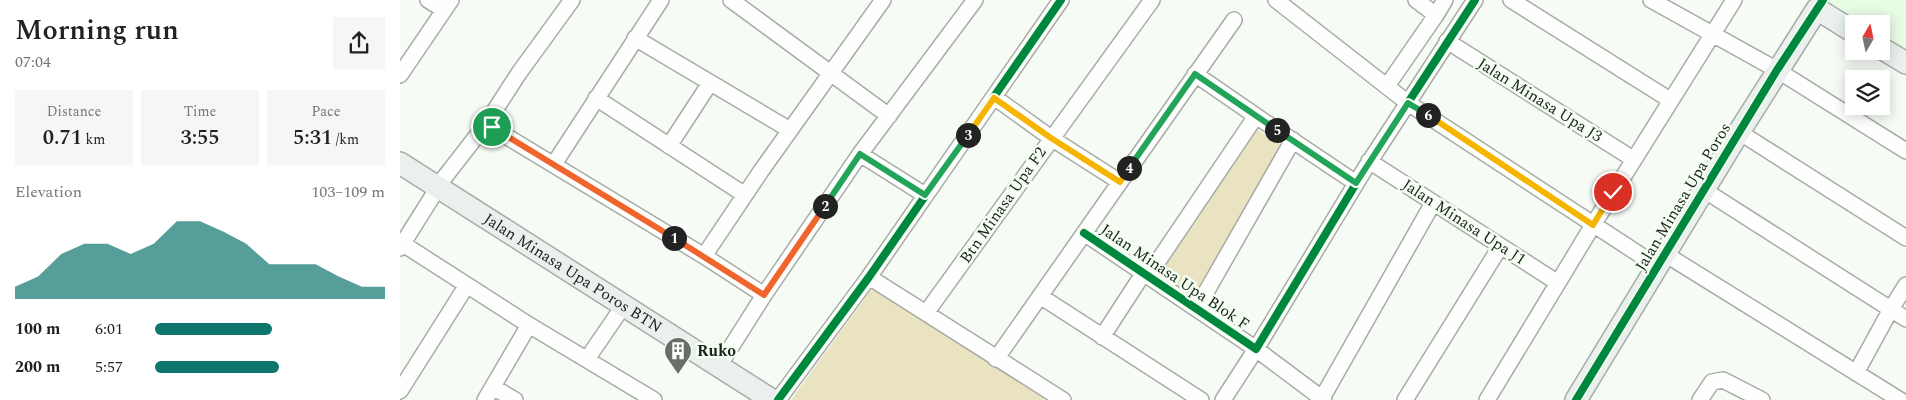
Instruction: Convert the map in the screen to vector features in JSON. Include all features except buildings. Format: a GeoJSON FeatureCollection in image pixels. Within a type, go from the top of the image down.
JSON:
{"type":"FeatureCollection","features":[{"type":"Feature","properties":{"kind":"street"},"geometry":{"type":"LineString","coordinates":[[400,74],[448,5],[428,0]]}},
{"type":"Feature","properties":{"kind":"street"},"geometry":{"type":"LineString","coordinates":[[572,0],[486,124],[438,187],[402,246],[654,400]]}},
{"type":"Feature","properties":{"kind":"street"},"geometry":{"type":"LineString","coordinates":[[554,164],[661,0]]}},
{"type":"Feature","properties":{"kind":"street"},"geometry":{"type":"LineString","coordinates":[[731,0],[832,72],[889,116]]}},
{"type":"Feature","properties":{"kind":"street"},"geometry":{"type":"LineString","coordinates":[[719,366],[764,295],[860,154],[975,0]]}},
{"type":"Feature","properties":{"kind":"street"},"geometry":{"type":"LineString","coordinates":[[778,400],[869,277],[1061,0]]}},
{"type":"Feature","properties":{"kind":"street","name":"Btn Minasa Upa F2"},"geometry":{"type":"LineString","coordinates":[[926,313],[1152,0]]}},
{"type":"Feature","properties":{"kind":"street"},"geometry":{"type":"LineString","coordinates":[[1276,0],[1408,103],[1593,225],[1661,260],[1900,400]]}},
{"type":"Feature","properties":{"kind":"street"},"geometry":{"type":"LineString","coordinates":[[1416,0],[1436,15]]}},
{"type":"Feature","properties":{"kind":"street"},"geometry":{"type":"LineString","coordinates":[[1387,86],[1445,0]]}},
{"type":"Feature","properties":{"kind":"street","name":"Jalan Minasa Upa Blok F"},"geometry":{"type":"LineString","coordinates":[[1223,400],[1356,183],[1475,0]]}},
{"type":"Feature","properties":{"kind":"street"},"geometry":{"type":"LineString","coordinates":[[1511,0],[1670,100]]}},
{"type":"Feature","properties":{"kind":"street"},"geometry":{"type":"LineString","coordinates":[[1487,400],[1633,159],[1734,0]]}},
{"type":"Feature","properties":{"kind":"street"},"geometry":{"type":"LineString","coordinates":[[704,256],[880,1]]}},
{"type":"Feature","properties":{"kind":"street"},"geometry":{"type":"LineString","coordinates":[[1654,1],[1777,70],[1906,151]]}},
{"type":"Feature","properties":{"kind":"street"},"geometry":{"type":"LineString","coordinates":[[1820,5],[1845,25]]}},
{"type":"Feature","properties":{"kind":"street","name":"Jalan Minasa Upa Poros"},"geometry":{"type":"LineString","coordinates":[[1576,400],[1777,70],[1820,5]]}},
{"type":"Feature","properties":{"kind":"street"},"geometry":{"type":"LineString","coordinates":[[996,359],[1234,20]]}},
{"type":"Feature","properties":{"kind":"street"},"geometry":{"type":"LineString","coordinates":[[635,38],[790,130]]}},
{"type":"Feature","properties":{"kind":"street","name":"Jalan Minasa Upa J3"},"geometry":{"type":"LineString","coordinates":[[1447,41],[1633,159]]}},
{"type":"Feature","properties":{"kind":"street"},"geometry":{"type":"LineString","coordinates":[[1890,53],[1906,63]]}},
{"type":"Feature","properties":{"kind":"street"},"geometry":{"type":"LineString","coordinates":[[1195,74],[1356,183]]}},
{"type":"Feature","properties":{"kind":"street"},"geometry":{"type":"LineString","coordinates":[[669,146],[710,83]]}},
{"type":"Feature","properties":{"kind":"street"},"geometry":{"type":"LineString","coordinates":[[596,98],[745,195]]}},
{"type":"Feature","properties":{"kind":"street"},"geometry":{"type":"LineString","coordinates":[[994,98],[1051,138],[1120,182]]}},
{"type":"Feature","properties":{"kind":"street"},"geometry":{"type":"LineString","coordinates":[[1102,337],[1256,116]]}},
{"type":"Feature","properties":{"kind":"street"},"geometry":{"type":"LineString","coordinates":[[486,124],[704,256],[764,295]]}},
{"type":"Feature","properties":{"kind":"street"},"geometry":{"type":"LineString","coordinates":[[1739,132],[1906,238]]}},
{"type":"Feature","properties":{"kind":"street"},"geometry":{"type":"LineString","coordinates":[[1197,308],[1293,140]]}},
{"type":"Feature","properties":{"kind":"street"},"geometry":{"type":"LineString","coordinates":[[860,154],[925,195]]}},
{"type":"Feature","properties":{"kind":"street","name":"Jalan Minasa Upa J1"},"geometry":{"type":"LineString","coordinates":[[1370,161],[1558,283]]}},
{"type":"Feature","properties":{"kind":"street","name":"Jalan Minasa Upa Poros BTN"},"geometry":{"type":"LineString","coordinates":[[400,163],[772,400]]}},
{"type":"Feature","properties":{"kind":"street"},"geometry":{"type":"LineString","coordinates":[[1704,190],[1906,319]]}},
{"type":"Feature","properties":{"kind":"street"},"geometry":{"type":"LineString","coordinates":[[1322,400],[1433,203]]}},
{"type":"Feature","properties":{"kind":"street","name":"Jalan Minasa Upa Blok F"},"geometry":{"type":"LineString","coordinates":[[1084,234],[1256,349],[1322,400]]}},
{"type":"Feature","properties":{"kind":"street"},"geometry":{"type":"LineString","coordinates":[[1405,400],[1500,246]]}},
{"type":"Feature","properties":{"kind":"street"},"geometry":{"type":"LineString","coordinates":[[869,277],[1056,398]]}},
{"type":"Feature","properties":{"kind":"street"},"geometry":{"type":"LineString","coordinates":[[400,390],[466,284]]}},
{"type":"Feature","properties":{"kind":"street"},"geometry":{"type":"LineString","coordinates":[[1856,373],[1906,285]]}},
{"type":"Feature","properties":{"kind":"street"},"geometry":{"type":"LineString","coordinates":[[1040,296],[1201,400]]}},
{"type":"Feature","properties":{"kind":"street"},"geometry":{"type":"LineString","coordinates":[[587,359],[624,305]]}},
{"type":"Feature","properties":{"kind":"street"},"geometry":{"type":"LineString","coordinates":[[485,400],[529,325]]}},
{"type":"Feature","properties":{"kind":"street"},"geometry":{"type":"LineString","coordinates":[[1700,400],[1712,382],[1723,380],[1762,400]]}},
{"type":"Feature","properties":{"kind":"street"},"geometry":{"type":"LineString","coordinates":[[493,387],[515,400]]}},
{"type":"Feature","properties":{"kind":"shaded area"},"geometry":{"type":"Polygon","coordinates":[[[1817,0],[1906,0],[1906,72],[1890,59],[1890,15],[1845,15],[1845,18],[1817,0]]]}},
{"type":"Feature","properties":{"kind":"shaded area"},"geometry":{"type":"Polygon","coordinates":[[[1245,122],[1283,146],[1196,302],[1145,269],[1245,122]]]}},
{"type":"Feature","properties":{"kind":"shaded area"},"geometry":{"type":"Polygon","coordinates":[[[873,287],[1045,397],[1043,400],[791,400],[873,287]]]}},
{"type":"Feature","properties":{"kind":"cycle path"},"geometry":{"type":"LineString","coordinates":[[778,400],[869,277],[1061,0]]}},
{"type":"Feature","properties":{"kind":"cycle path"},"geometry":{"type":"LineString","coordinates":[[1084,233],[1256,349],[1366,167],[1475,0]]}},
{"type":"Feature","properties":{"kind":"cycle path"},"geometry":{"type":"LineString","coordinates":[[1576,400],[1777,70],[1823,0]]}},
{"type":"Feature","properties":{"kind":"place","name":"Ruko"},"geometry":{"type":"Point","coordinates":[678,375]}},
{"type":"Feature","properties":{"kind":"route"},"geometry":{"type":"LineString","coordinates":[[492,127],[704,256],[764,295],[860,154],[925,195],[994,98],[1051,138],[1120,182],[1195,74],[1356,183],[1408,103],[1593,225],[1613,192]]}}]}
